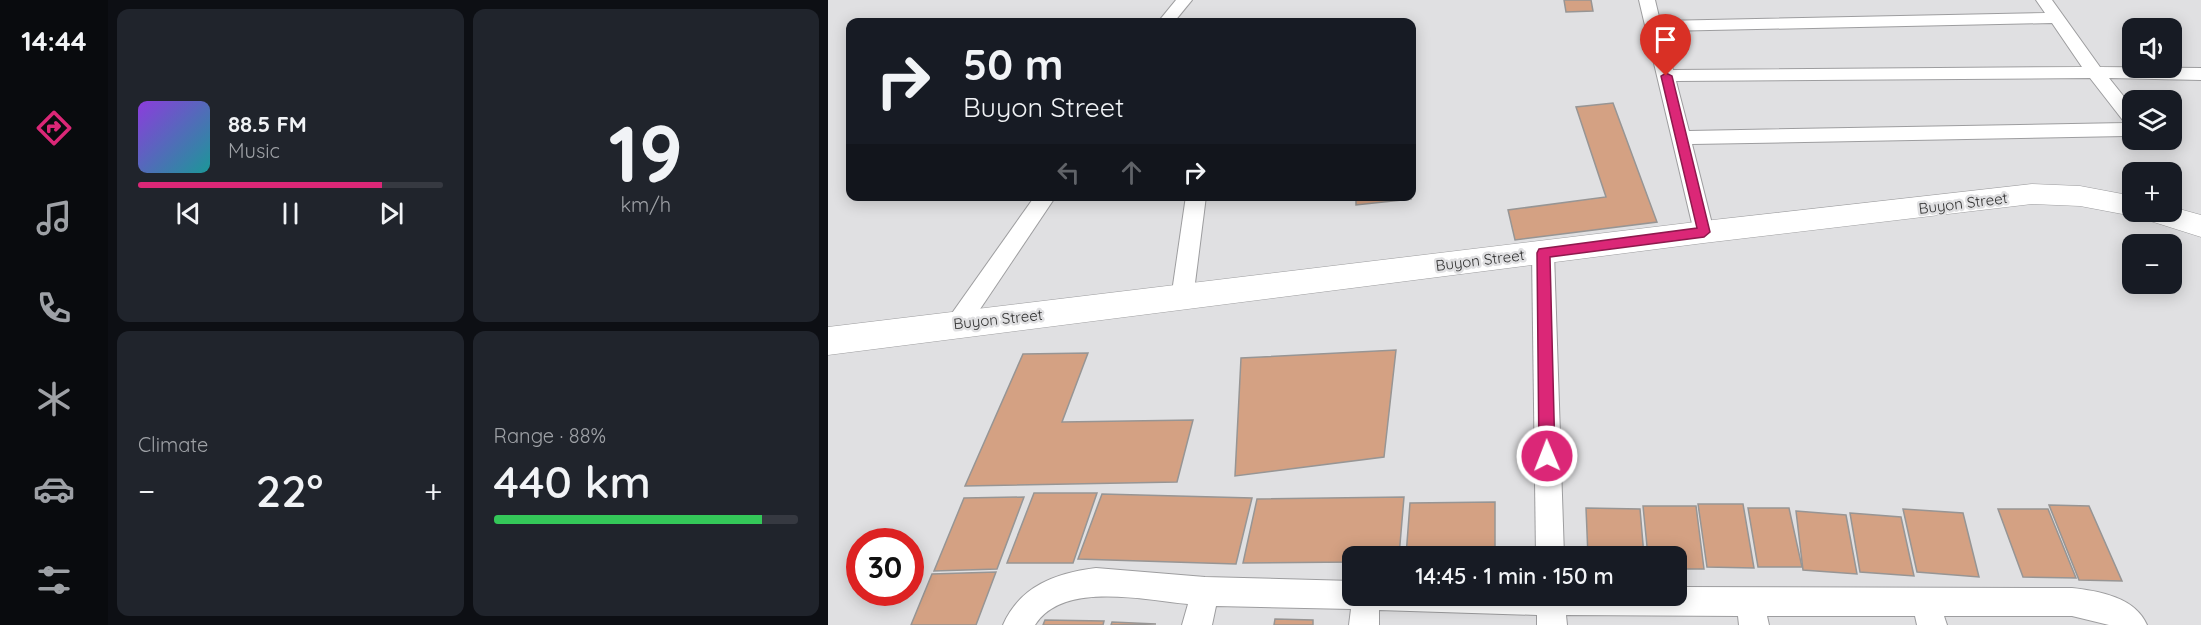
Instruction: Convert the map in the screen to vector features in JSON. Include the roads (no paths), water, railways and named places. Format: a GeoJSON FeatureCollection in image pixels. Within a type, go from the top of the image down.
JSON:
{"type":"FeatureCollection","features":[{"type":"Feature","properties":{"kind":"main road","name":"Buyon Street"},"geometry":{"type":"LineString","coordinates":[[828,341],[958,323],[1182,298],[1704,232],[2032,194],[2080,196],[2122,204]]}},
{"type":"Feature","properties":{"kind":"main road"},"geometry":{"type":"LineString","coordinates":[[2182,220],[2201,226]]}},
{"type":"Feature","properties":{"kind":"street"},"geometry":{"type":"LineString","coordinates":[[1169,18],[1184,0]]}},
{"type":"Feature","properties":{"kind":"street"},"geometry":{"type":"LineString","coordinates":[[1647,0],[1704,232]]}},
{"type":"Feature","properties":{"kind":"street"},"geometry":{"type":"LineString","coordinates":[[2044,0],[2122,106]]}},
{"type":"Feature","properties":{"kind":"street"},"geometry":{"type":"LineString","coordinates":[[1654,26],[2057,18]]}},
{"type":"Feature","properties":{"kind":"street"},"geometry":{"type":"LineString","coordinates":[[1666,76],[2095,72],[2201,74]]}},
{"type":"Feature","properties":{"kind":"street"},"geometry":{"type":"LineString","coordinates":[[1680,138],[2122,130]]}},
{"type":"Feature","properties":{"kind":"street"},"geometry":{"type":"LineString","coordinates":[[958,323],[1043,201]]}},
{"type":"Feature","properties":{"kind":"street"},"geometry":{"type":"LineString","coordinates":[[1182,298],[1195,201]]}},
{"type":"Feature","properties":{"kind":"street"},"geometry":{"type":"LineString","coordinates":[[1544,253],[1550,546]]}},
{"type":"Feature","properties":{"kind":"street"},"geometry":{"type":"LineString","coordinates":[[1018,625],[1040,599],[1051,592],[1072,585],[1096,582],[1205,591],[1342,596]]}},
{"type":"Feature","properties":{"kind":"street"},"geometry":{"type":"LineString","coordinates":[[1197,625],[1205,591]]}},
{"type":"Feature","properties":{"kind":"street"},"geometry":{"type":"LineString","coordinates":[[1532,606],[1752,614],[1929,613],[2072,602],[2104,607],[2132,625]]}},
{"type":"Feature","properties":{"kind":"street"},"geometry":{"type":"LineString","coordinates":[[1365,625],[1366,606]]}}]}
